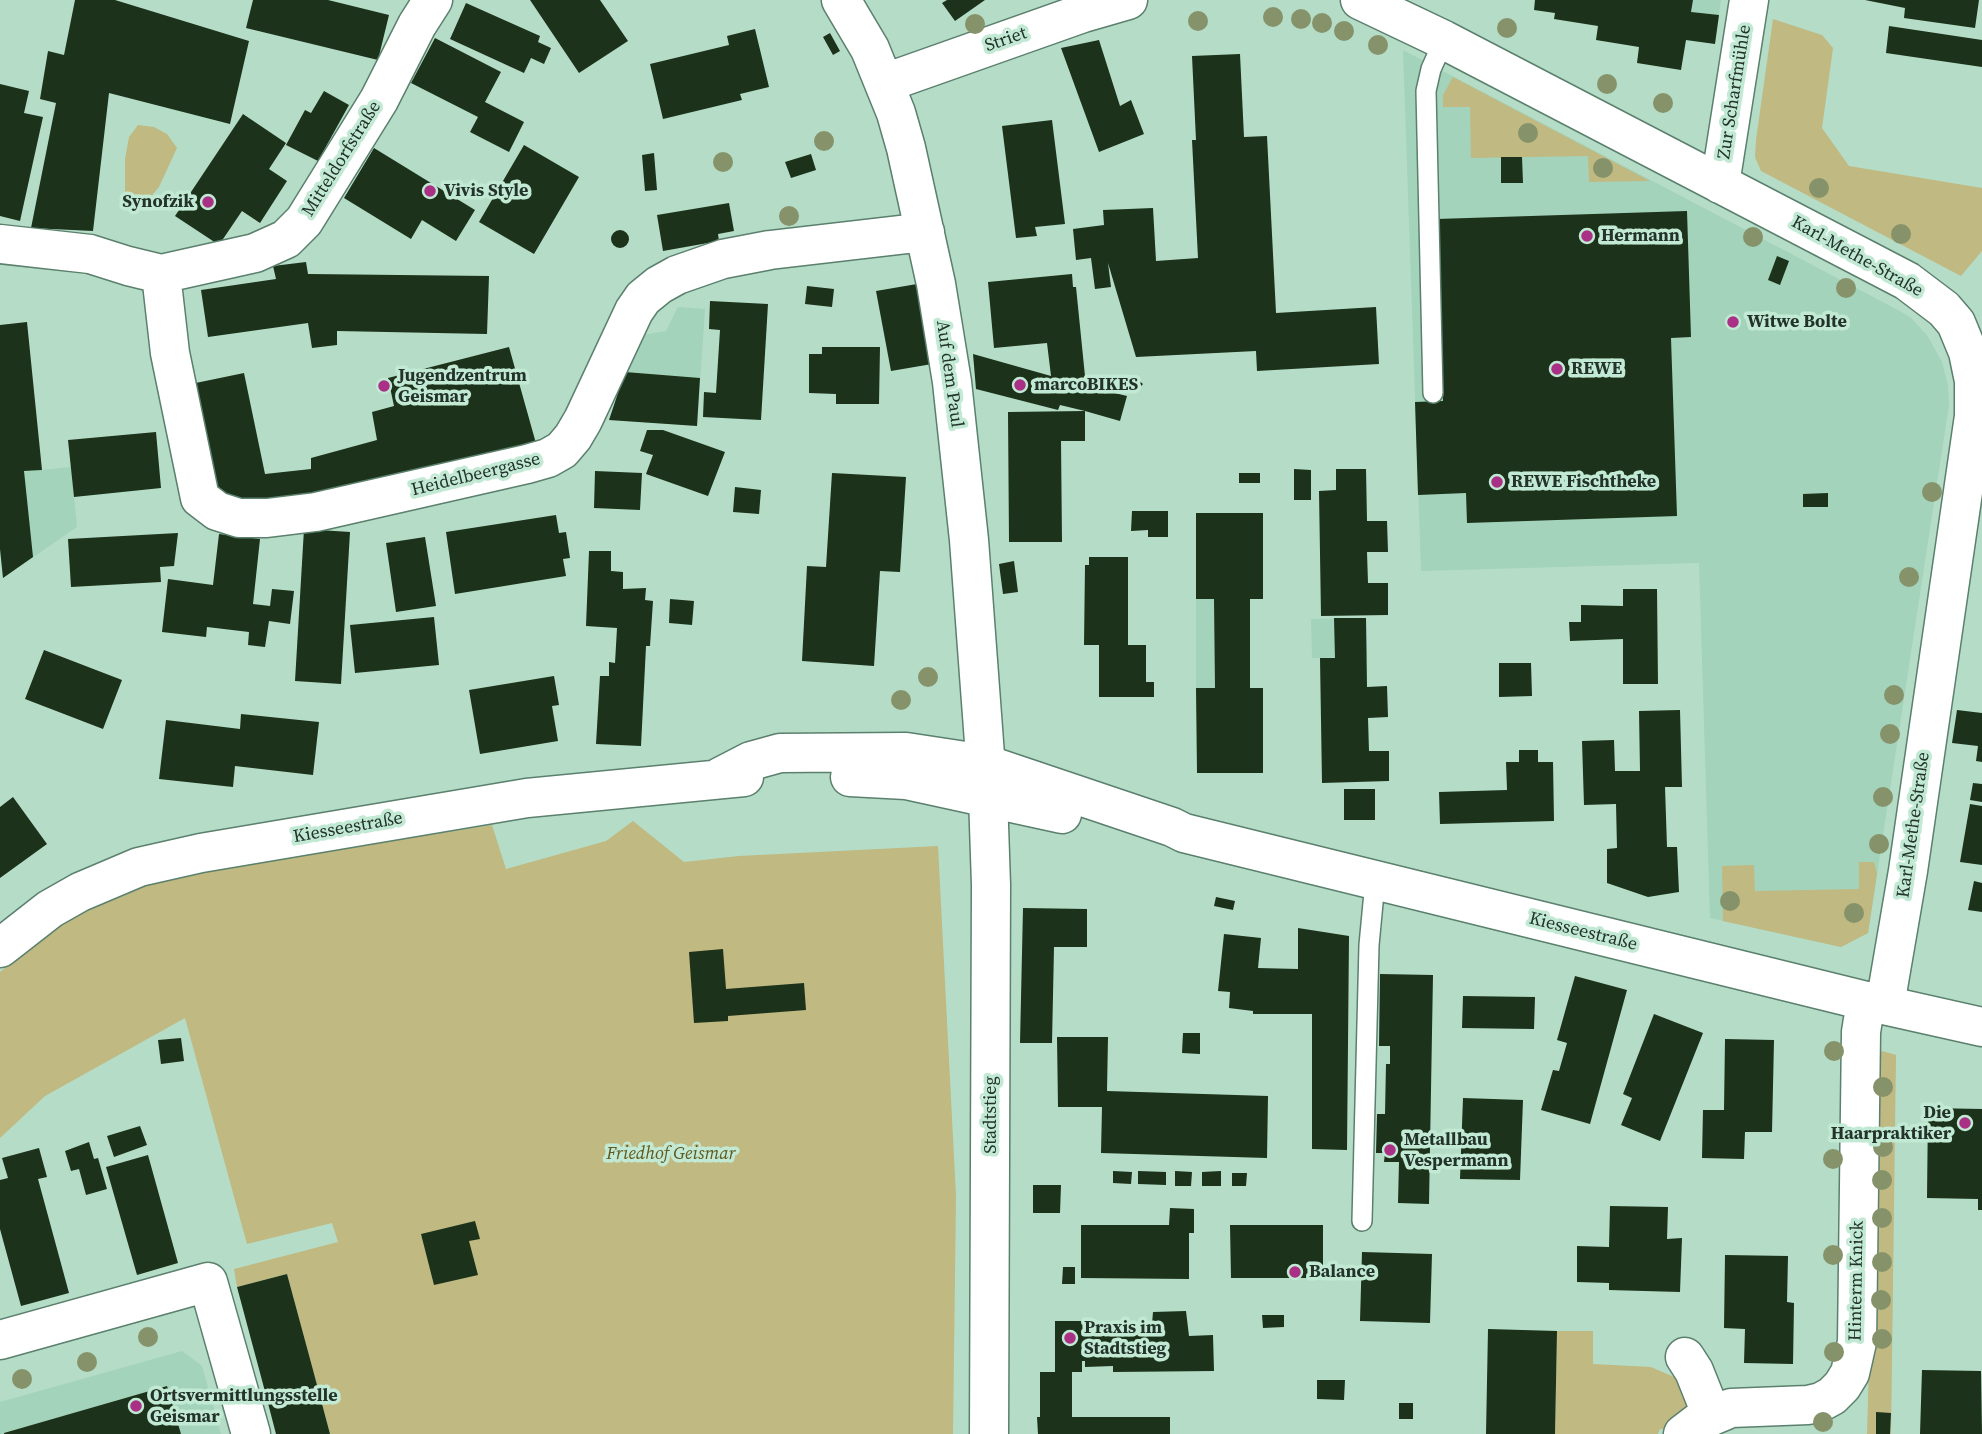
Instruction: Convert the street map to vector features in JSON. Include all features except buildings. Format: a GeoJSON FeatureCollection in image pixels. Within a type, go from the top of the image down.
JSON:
{"type":"FeatureCollection","features":[{"type":"Feature","properties":{"kind":"street","name":"Mitteldorfstraße"},"geometry":{"type":"LineString","coordinates":[[0,244],[89,254],[162,274],[255,253],[286,239],[304,221],[379,100],[417,25],[433,0]]}},
{"type":"Feature","properties":{"kind":"street","name":"Auf dem Paul"},"geometry":{"type":"LineString","coordinates":[[841,0],[870,49],[885,83],[906,148],[925,232],[952,382],[970,540],[987,780]]}},
{"type":"Feature","properties":{"kind":"street","name":"Striet"},"geometry":{"type":"LineString","coordinates":[[885,83],[1083,13],[1128,0]]}},
{"type":"Feature","properties":{"kind":"street","name":"Karl-Methe-Straße"},"geometry":{"type":"LineString","coordinates":[[1360,0],[1444,40],[1907,281],[1944,309],[1956,324],[1968,352],[1974,382],[1971,506],[1908,871],[1875,1003]]}},
{"type":"Feature","properties":{"kind":"street","name":"Zur Scharfmühle"},"geometry":{"type":"LineString","coordinates":[[1720,184],[1749,0]]}},
{"type":"Feature","properties":{"kind":"street","name":"Heidelbeergasse"},"geometry":{"type":"LineString","coordinates":[[162,274],[170,353],[200,498],[217,511],[228,515],[239,518],[267,518],[316,512],[527,464],[548,458],[562,450],[573,438],[583,420],[634,310],[643,298],[677,275],[723,259],[770,250],[925,232]]}},
{"type":"Feature","properties":{"kind":"street","name":"Kiesseestraße"},"geometry":{"type":"LineString","coordinates":[[0,948],[50,909],[80,892],[139,867],[201,853],[527,798],[720,777],[987,780],[1143,832],[1184,833],[1375,882],[1982,1027]]}},
{"type":"Feature","properties":{"kind":"street","name":"Stadtstieg"},"geometry":{"type":"LineString","coordinates":[[987,780],[992,900],[989,1434]]}},
{"type":"Feature","properties":{"kind":"street","name":"Hinterm Knick"},"geometry":{"type":"LineString","coordinates":[[1697,1425],[1731,1408],[1808,1405],[1821,1402],[1832,1396],[1850,1373],[1857,1342],[1861,1032],[1875,1003]]}},
{"type":"Feature","properties":{"kind":"street"},"geometry":{"type":"LineString","coordinates":[[0,1340],[208,1282],[251,1434]]}},
{"type":"Feature","properties":{"kind":"street"},"geometry":{"type":"LineString","coordinates":[[1685,1357],[1694,1371],[1697,1425]]}},
{"type":"Feature","properties":{"kind":"lane"},"geometry":{"type":"LineString","coordinates":[[1433,393],[1426,91],[1431,69],[1444,40]]}},
{"type":"Feature","properties":{"kind":"lane"},"geometry":{"type":"LineString","coordinates":[[1362,1221],[1369,945],[1375,882]]}},
{"type":"Feature","properties":{"kind":"shaded area"},"geometry":{"type":"Polygon","coordinates":[[[1693,0],[1721,0],[1715,44],[1686,40],[1693,0]]]}},
{"type":"Feature","properties":{"kind":"shaded area"},"geometry":{"type":"Polygon","coordinates":[[[1403,50],[1898,310],[1911,318],[1927,335],[1942,362],[1948,385],[1949,405],[1868,933],[1841,947],[1710,918],[1699,563],[1421,571],[1403,50]]]}},
{"type":"Feature","properties":{"kind":"shaded area"},"geometry":{"type":"Polygon","coordinates":[[[678,307],[705,309],[697,426],[609,420],[625,372],[642,335],[666,331],[678,307]]]}},
{"type":"Feature","properties":{"kind":"shaded area"},"geometry":{"type":"Polygon","coordinates":[[[71,467],[77,527],[3,578],[0,549],[0,474],[71,467]]]}},
{"type":"Feature","properties":{"kind":"shaded area"},"geometry":{"type":"Polygon","coordinates":[[[1196,599],[1250,599],[1250,688],[1196,688],[1196,599]]]}},
{"type":"Feature","properties":{"kind":"shaded area"},"geometry":{"type":"Polygon","coordinates":[[[1366,618],[1367,657],[1312,658],[1311,619],[1366,618]]]}},
{"type":"Feature","properties":{"kind":"shaded area"},"geometry":{"type":"Polygon","coordinates":[[[182,1351],[202,1366],[221,1434],[0,1434],[0,1402],[182,1351]]]}},
{"type":"Feature","properties":{"kind":"green space"},"geometry":{"type":"Polygon","coordinates":[[[1773,19],[1822,35],[1833,48],[1822,128],[1849,166],[1982,188],[1982,251],[1961,276],[1761,171],[1755,157],[1756,140],[1773,19]]]}},
{"type":"Feature","properties":{"kind":"green space"},"geometry":{"type":"Polygon","coordinates":[[[1453,77],[1650,181],[1589,182],[1588,156],[1471,158],[1470,107],[1443,107],[1443,95],[1453,77]]]}},
{"type":"Feature","properties":{"kind":"green space"},"geometry":{"type":"Polygon","coordinates":[[[138,125],[154,127],[167,134],[177,148],[159,187],[146,202],[131,202],[125,199],[125,159],[129,137],[138,125]]]}},
{"type":"Feature","properties":{"kind":"green space","name":"Friedhof Geismar"},"geometry":{"type":"Polygon","coordinates":[[[633,821],[684,862],[739,856],[938,846],[956,1196],[953,1434],[330,1434],[287,1274],[237,1287],[234,1269],[338,1242],[332,1223],[247,1244],[185,1018],[45,1096],[0,1138],[0,972],[47,933],[84,909],[136,887],[209,869],[492,825],[506,869],[606,841],[633,821]]]}},
{"type":"Feature","properties":{"kind":"green space"},"geometry":{"type":"Polygon","coordinates":[[[1859,862],[1874,862],[1877,874],[1868,933],[1841,947],[1723,921],[1722,866],[1754,865],[1755,891],[1859,889],[1859,862]]]}},
{"type":"Feature","properties":{"kind":"green space"},"geometry":{"type":"Polygon","coordinates":[[[1882,1051],[1896,1055],[1891,1434],[1867,1434],[1878,1053],[1882,1051]]]}},
{"type":"Feature","properties":{"kind":"green space"},"geometry":{"type":"Polygon","coordinates":[[[1557,1331],[1593,1331],[1593,1364],[1651,1367],[1681,1380],[1689,1411],[1672,1430],[1660,1429],[1658,1434],[1555,1434],[1557,1331]]]}},
{"type":"Feature","properties":{"kind":"place","name":"Vivis Style"},"geometry":{"type":"Point","coordinates":[430,191]}},
{"type":"Feature","properties":{"kind":"place","name":"Synofzik"},"geometry":{"type":"Point","coordinates":[208,202]}},
{"type":"Feature","properties":{"kind":"place","name":"Hermann"},"geometry":{"type":"Point","coordinates":[1587,236]}},
{"type":"Feature","properties":{"kind":"place","name":"Witwe Bolte"},"geometry":{"type":"Point","coordinates":[1733,322]}},
{"type":"Feature","properties":{"kind":"place","name":"REWE"},"geometry":{"type":"Point","coordinates":[1557,369]}},
{"type":"Feature","properties":{"kind":"place","name":"marcoBIKES"},"geometry":{"type":"Point","coordinates":[1020,385]}},
{"type":"Feature","properties":{"kind":"place","name":"Jugendzentrum Geismar"},"geometry":{"type":"Point","coordinates":[384,386]}},
{"type":"Feature","properties":{"kind":"place","name":"REWE Fischtheke"},"geometry":{"type":"Point","coordinates":[1497,482]}},
{"type":"Feature","properties":{"kind":"place","name":"Die Haarpraktiker"},"geometry":{"type":"Point","coordinates":[1965,1123]}},
{"type":"Feature","properties":{"kind":"place","name":"Metallbau Vespermann"},"geometry":{"type":"Point","coordinates":[1390,1150]}},
{"type":"Feature","properties":{"kind":"place","name":"Balance"},"geometry":{"type":"Point","coordinates":[1295,1272]}},
{"type":"Feature","properties":{"kind":"place","name":"Praxis im Stadtstieg"},"geometry":{"type":"Point","coordinates":[1070,1338]}},
{"type":"Feature","properties":{"kind":"place","name":"Ortsvermittlungsstelle Geismar"},"geometry":{"type":"Point","coordinates":[136,1406]}}]}
